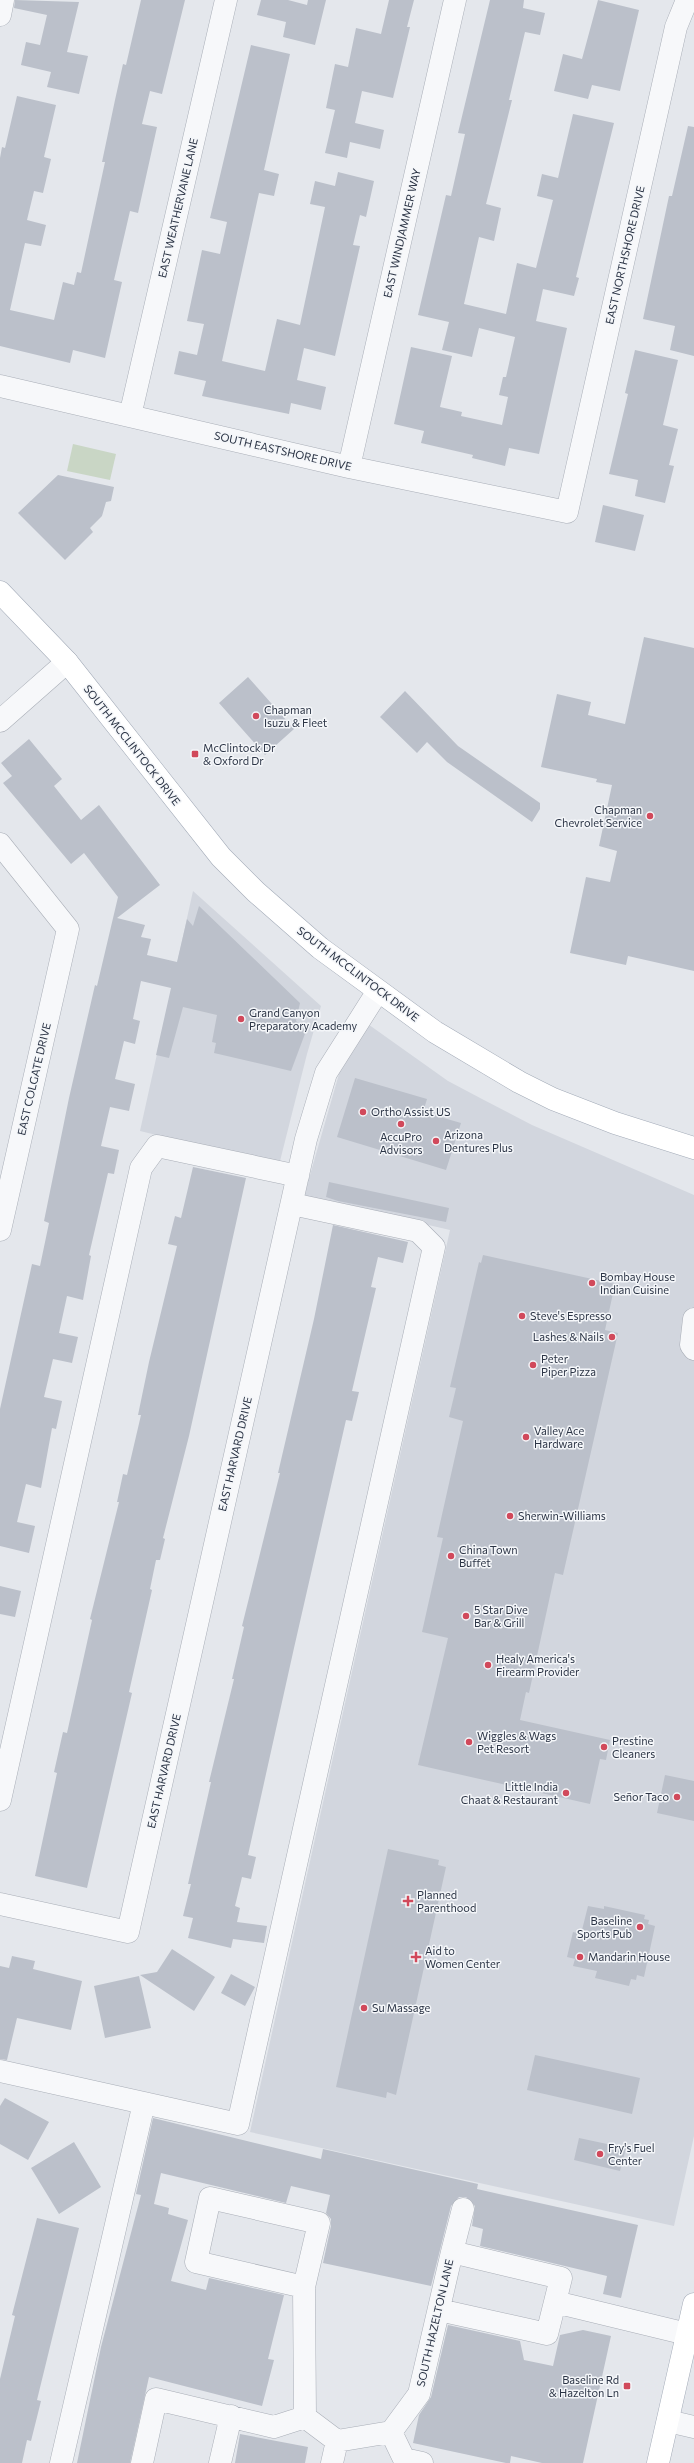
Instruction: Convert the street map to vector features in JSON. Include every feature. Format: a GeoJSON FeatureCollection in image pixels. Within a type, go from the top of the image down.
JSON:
{"type":"FeatureCollection","features":[{"type":"Feature","properties":{"kind":"main road","name":"SOUTH MCCLINTOCK DRIVE"},"geometry":{"type":"LineString","coordinates":[[0,592],[67,662],[221,857],[256,892],[320,948],[435,1032],[519,1082],[553,1099],[608,1120],[694,1148]]}},
{"type":"Feature","properties":{"kind":"main road"},"geometry":{"type":"LineString","coordinates":[[658,2463],[694,2304]]}},
{"type":"Feature","properties":{"kind":"street"},"geometry":{"type":"LineString","coordinates":[[0,15],[3,0]]}},
{"type":"Feature","properties":{"kind":"street","name":"EAST WEATHERVANE LANE"},"geometry":{"type":"LineString","coordinates":[[130,416],[226,0]]}},
{"type":"Feature","properties":{"kind":"street","name":"EAST WINDJAMMER WAY"},"geometry":{"type":"LineString","coordinates":[[349,467],[455,0]]}},
{"type":"Feature","properties":{"kind":"street","name":"EAST NORTHSHORE DRIVE"},"geometry":{"type":"LineString","coordinates":[[567,512],[676,27],[687,0]]}},
{"type":"Feature","properties":{"kind":"street","name":"SOUTH EASTSHORE DRIVE"},"geometry":{"type":"LineString","coordinates":[[0,386],[349,467],[567,512]]}},
{"type":"Feature","properties":{"kind":"street"},"geometry":{"type":"LineString","coordinates":[[0,721],[67,662]]}},
{"type":"Feature","properties":{"kind":"street","name":"EAST COLGATE DRIVE"},"geometry":{"type":"LineString","coordinates":[[0,844],[68,929],[0,1230]]}},
{"type":"Feature","properties":{"kind":"street","name":"EAST HARVARD DRIVE"},"geometry":{"type":"LineString","coordinates":[[0,1904],[128,1932],[306,1139],[326,1073],[378,990]]}},
{"type":"Feature","properties":{"kind":"street"},"geometry":{"type":"LineString","coordinates":[[0,1800],[141,1168],[157,1146],[298,1176]]}},
{"type":"Feature","properties":{"kind":"street"},"geometry":{"type":"LineString","coordinates":[[0,2071],[238,2124],[434,1247],[418,1230],[292,1204]]}},
{"type":"Feature","properties":{"kind":"street"},"geometry":{"type":"LineString","coordinates":[[694,1319],[691,1346],[694,1348]]}},
{"type":"Feature","properties":{"kind":"street"},"geometry":{"type":"LineString","coordinates":[[61,2463],[144,2103]]}},
{"type":"Feature","properties":{"kind":"street"},"geometry":{"type":"LineString","coordinates":[[304,2287],[196,2262],[210,2198],[319,2223],[304,2287],[305,2417]]}},
{"type":"Feature","properties":{"kind":"street"},"geometry":{"type":"LineString","coordinates":[[452,2252],[463,2208]]}},
{"type":"Feature","properties":{"kind":"street","name":"SOUTH HAZELTON LANE"},"geometry":{"type":"LineString","coordinates":[[391,2432],[418,2394],[452,2252],[561,2278],[555,2302]]}},
{"type":"Feature","properties":{"kind":"street"},"geometry":{"type":"LineString","coordinates":[[439,2310],[547,2334],[555,2302],[687,2334]]}},
{"type":"Feature","properties":{"kind":"street"},"geometry":{"type":"LineString","coordinates":[[142,2463],[156,2399],[274,2427],[305,2417]]}},
{"type":"Feature","properties":{"kind":"street"},"geometry":{"type":"LineString","coordinates":[[220,2463],[231,2416]]}},
{"type":"Feature","properties":{"kind":"street"},"geometry":{"type":"LineString","coordinates":[[305,2417],[337,2441],[391,2432],[404,2459],[422,2463]]}},
{"type":"Feature","properties":{"kind":"street"},"geometry":{"type":"LineString","coordinates":[[668,2421],[694,2427]]}},
{"type":"Feature","properties":{"kind":"street"},"geometry":{"type":"LineString","coordinates":[[332,2463],[337,2441]]}},
{"type":"Feature","properties":{"kind":"shaded area","name":"Grand Canyon Preparatory Academy"},"geometry":{"type":"Polygon","coordinates":[[[193,891],[321,1006],[307,1054],[279,1165],[140,1131],[193,891]]]}},
{"type":"Feature","properties":{"kind":"shaded area"},"geometry":{"type":"Polygon","coordinates":[[[365,1022],[448,1081],[482,1099],[532,1125],[694,1195],[694,2136],[674,2226],[250,2132],[450,1230],[304,1196],[341,1067],[365,1022]]]}},
{"type":"Feature","properties":{"kind":"green space"},"geometry":{"type":"Polygon","coordinates":[[[73,444],[116,454],[110,480],[67,471],[73,444]]]}},
{"type":"Feature","properties":{"kind":"building"},"geometry":{"type":"Polygon","coordinates":[[[15,0],[79,2],[67,52],[88,56],[79,94],[47,87],[51,72],[21,65],[26,42],[40,45],[47,15],[14,8],[15,0]]]}},
{"type":"Feature","properties":{"kind":"building"},"geometry":{"type":"Polygon","coordinates":[[[141,0],[185,0],[162,94],[150,91],[142,124],[157,127],[138,213],[130,211],[114,280],[122,282],[105,358],[73,350],[70,363],[0,346],[0,158],[2,147],[5,148],[17,96],[56,105],[44,157],[51,159],[43,193],[34,191],[27,220],[46,225],[41,246],[25,243],[10,310],[54,320],[63,282],[74,285],[77,272],[81,273],[105,162],[102,162],[115,100],[123,64],[126,65],[141,0]]]}},
{"type":"Feature","properties":{"kind":"building"},"geometry":{"type":"Polygon","coordinates":[[[261,0],[288,0],[307,5],[308,0],[326,0],[315,45],[283,37],[286,22],[257,15],[261,0]]]}},
{"type":"Feature","properties":{"kind":"building"},"geometry":{"type":"Polygon","coordinates":[[[389,0],[414,0],[407,27],[410,27],[393,98],[362,91],[355,123],[384,130],[380,149],[350,142],[347,158],[325,153],[335,110],[326,108],[335,64],[348,67],[356,28],[381,34],[389,0]]]}},
{"type":"Feature","properties":{"kind":"building"},"geometry":{"type":"Polygon","coordinates":[[[490,0],[524,0],[523,8],[545,13],[540,35],[525,32],[509,100],[512,100],[486,204],[501,208],[494,241],[479,237],[464,304],[506,314],[517,263],[536,268],[553,200],[537,196],[542,174],[558,178],[573,114],[614,123],[576,277],[579,278],[574,296],[543,289],[536,321],[567,328],[539,454],[509,448],[505,466],[472,458],[473,455],[421,443],[424,431],[394,424],[411,347],[452,356],[440,407],[462,412],[461,416],[502,425],[508,397],[499,395],[503,377],[506,377],[515,337],[479,328],[472,357],[442,350],[449,322],[418,315],[446,195],[451,196],[465,134],[458,133],[490,0]]]}},
{"type":"Feature","properties":{"kind":"building"},"geometry":{"type":"Polygon","coordinates":[[[598,0],[639,10],[620,91],[592,85],[588,99],[554,91],[563,54],[582,59],[598,0]]]}},
{"type":"Feature","properties":{"kind":"building"},"geometry":{"type":"Polygon","coordinates":[[[251,45],[290,54],[264,170],[279,174],[274,196],[259,193],[222,361],[265,371],[277,319],[300,325],[325,207],[310,204],[315,181],[335,186],[338,172],[374,181],[366,217],[360,215],[353,245],[360,246],[335,356],[304,348],[297,380],[326,387],[321,410],[291,403],[289,414],[202,396],[206,381],[174,374],[179,351],[197,355],[204,324],[187,321],[202,250],[220,254],[227,222],[210,218],[251,45]]]}},
{"type":"Feature","properties":{"kind":"building"},"geometry":{"type":"Polygon","coordinates":[[[688,126],[694,127],[694,356],[670,350],[675,326],[643,319],[669,196],[672,196],[688,126]]]}},
{"type":"Feature","properties":{"kind":"building"},"geometry":{"type":"Polygon","coordinates":[[[635,350],[678,360],[663,425],[678,429],[669,465],[674,466],[665,503],[635,496],[638,480],[609,474],[628,394],[625,393],[635,350]]]}},
{"type":"Feature","properties":{"kind":"building"},"geometry":{"type":"Polygon","coordinates":[[[58,475],[114,487],[111,501],[106,502],[102,516],[90,528],[93,532],[65,560],[18,513],[58,475]]]}},
{"type":"Feature","properties":{"kind":"building"},"geometry":{"type":"Polygon","coordinates":[[[603,505],[644,515],[635,551],[595,542],[603,505]]]}},
{"type":"Feature","properties":{"kind":"building","name":"Chapman Chevrolet Service"},"geometry":{"type":"Polygon","coordinates":[[[644,637],[694,648],[694,971],[628,956],[626,965],[570,953],[586,877],[610,882],[617,851],[599,846],[612,785],[596,782],[597,779],[541,767],[557,694],[591,702],[588,715],[625,724],[644,637]]]}},
{"type":"Feature","properties":{"kind":"building","name":"Chapman Isuzu & Fleet"},"geometry":{"type":"Polygon","coordinates":[[[248,677],[294,729],[265,755],[219,703],[248,677]]]}},
{"type":"Feature","properties":{"kind":"building"},"geometry":{"type":"Polygon","coordinates":[[[405,691],[458,746],[540,803],[540,809],[532,822],[447,762],[427,742],[417,753],[380,717],[405,691]]]}},
{"type":"Feature","properties":{"kind":"building"},"geometry":{"type":"Polygon","coordinates":[[[29,739],[62,779],[54,786],[81,820],[99,805],[160,885],[117,918],[145,925],[141,937],[151,939],[147,955],[177,962],[187,919],[193,926],[199,906],[300,1003],[296,1021],[306,1031],[291,1071],[214,1053],[216,1043],[212,1042],[217,1015],[183,1007],[169,1058],[156,1055],[171,988],[141,981],[133,1019],[140,1021],[135,1044],[124,1041],[115,1079],[135,1084],[129,1111],[110,1107],[101,1146],[119,1150],[114,1174],[108,1173],[89,1255],[91,1256],[83,1300],[67,1296],[59,1333],[78,1337],[72,1363],[53,1359],[44,1397],[62,1401],[56,1429],[52,1428],[41,1488],[26,1484],[17,1522],[35,1526],[29,1553],[0,1546],[0,1409],[32,1264],[40,1266],[49,1223],[44,1221],[69,1098],[95,985],[97,986],[118,897],[84,853],[71,864],[3,783],[12,776],[1,763],[29,739]]]}},
{"type":"Feature","properties":{"kind":"building"},"geometry":{"type":"Polygon","coordinates":[[[355,1078],[427,1099],[423,1112],[461,1123],[446,1170],[337,1137],[355,1078]]]}},
{"type":"Feature","properties":{"kind":"building"},"geometry":{"type":"Polygon","coordinates":[[[193,1167],[246,1178],[189,1436],[163,1538],[165,1539],[160,1560],[156,1560],[150,1589],[152,1590],[129,1692],[132,1693],[87,1888],[35,1876],[57,1773],[54,1772],[63,1732],[67,1733],[92,1620],[90,1619],[119,1502],[117,1502],[123,1474],[127,1475],[141,1415],[138,1415],[149,1362],[177,1246],[168,1244],[175,1216],[181,1218],[193,1167]]]}},
{"type":"Feature","properties":{"kind":"building"},"geometry":{"type":"Polygon","coordinates":[[[329,1182],[449,1208],[446,1222],[338,1201],[326,1197],[329,1182]]]}},
{"type":"Feature","properties":{"kind":"building"},"geometry":{"type":"Polygon","coordinates":[[[333,1225],[408,1242],[403,1263],[378,1257],[371,1287],[376,1288],[352,1391],[359,1392],[352,1421],[346,1420],[248,1855],[256,1857],[251,1879],[242,1877],[235,1906],[240,1908],[237,1922],[267,1926],[264,1943],[233,1939],[231,1948],[188,1938],[193,1918],[183,1916],[191,1884],[188,1884],[211,1782],[209,1782],[234,1679],[232,1679],[244,1627],[242,1626],[280,1473],[278,1473],[314,1319],[333,1225]]]}},
{"type":"Feature","properties":{"kind":"building"},"geometry":{"type":"Polygon","coordinates":[[[483,1255],[615,1284],[605,1330],[618,1333],[563,1575],[555,1573],[529,1693],[526,1692],[520,1720],[610,1740],[606,1760],[600,1759],[590,1804],[418,1765],[448,1638],[422,1632],[443,1538],[437,1537],[463,1421],[449,1417],[456,1388],[450,1387],[479,1262],[481,1263],[483,1255]]]}},
{"type":"Feature","properties":{"kind":"building"},"geometry":{"type":"Polygon","coordinates":[[[0,1586],[21,1591],[15,1617],[0,1614],[0,1586]]]}},
{"type":"Feature","properties":{"kind":"building","name":"Señor Taco"},"geometry":{"type":"Polygon","coordinates":[[[665,1775],[694,1781],[694,1821],[657,1813],[665,1775]]]}},
{"type":"Feature","properties":{"kind":"building"},"geometry":{"type":"Polygon","coordinates":[[[388,1849],[439,1860],[438,1865],[446,1867],[396,2095],[387,2092],[386,2098],[336,2087],[388,1849]]]}},
{"type":"Feature","properties":{"kind":"building"},"geometry":{"type":"Polygon","coordinates":[[[588,1906],[604,1909],[604,1906],[645,1915],[644,1919],[649,1920],[648,1924],[655,1926],[644,1977],[637,1975],[636,1980],[631,1979],[629,1986],[595,1978],[597,1971],[573,1966],[575,1959],[567,1957],[573,1932],[581,1934],[588,1906]]]}},
{"type":"Feature","properties":{"kind":"building"},"geometry":{"type":"Polygon","coordinates":[[[172,1949],[215,1977],[194,2011],[140,1975],[157,1972],[172,1949]]]}},
{"type":"Feature","properties":{"kind":"building"},"geometry":{"type":"Polygon","coordinates":[[[12,1956],[35,1961],[33,1969],[82,1981],[71,2030],[17,2018],[7,2060],[0,2059],[0,1966],[9,1968],[12,1956]]]}},
{"type":"Feature","properties":{"kind":"building"},"geometry":{"type":"Polygon","coordinates":[[[231,1974],[255,1987],[245,2006],[221,1993],[231,1974]]]}},
{"type":"Feature","properties":{"kind":"building"},"geometry":{"type":"Polygon","coordinates":[[[139,1976],[151,2028],[105,2038],[94,1986],[139,1976]]]}},
{"type":"Feature","properties":{"kind":"building","name":"Fry's Fuel Center"},"geometry":{"type":"Polygon","coordinates":[[[535,2055],[640,2078],[632,2114],[527,2090],[535,2055]]]}},
{"type":"Feature","properties":{"kind":"building"},"geometry":{"type":"Polygon","coordinates":[[[5,2098],[49,2122],[28,2160],[0,2144],[0,2106],[5,2098]]]}},
{"type":"Feature","properties":{"kind":"building"},"geometry":{"type":"Polygon","coordinates":[[[153,2118],[321,2159],[323,2149],[478,2184],[477,2189],[638,2225],[621,2298],[603,2294],[607,2276],[480,2246],[483,2229],[472,2226],[475,2206],[466,2197],[459,2197],[451,2206],[431,2286],[323,2263],[331,2226],[331,2219],[326,2213],[330,2195],[291,2186],[286,2203],[161,2173],[154,2204],[169,2208],[168,2214],[188,2220],[171,2281],[206,2290],[209,2278],[284,2295],[268,2359],[274,2360],[262,2406],[149,2377],[130,2463],[77,2463],[101,2347],[141,2195],[136,2194],[153,2118]]]}},
{"type":"Feature","properties":{"kind":"building","name":"Fry's Fuel Center"},"geometry":{"type":"Polygon","coordinates":[[[579,2138],[626,2148],[620,2171],[574,2160],[579,2138]]]}},
{"type":"Feature","properties":{"kind":"building"},"geometry":{"type":"Polygon","coordinates":[[[74,2142],[101,2187],[59,2214],[31,2168],[74,2142]]]}},
{"type":"Feature","properties":{"kind":"building"},"geometry":{"type":"Polygon","coordinates":[[[37,2218],[79,2228],[37,2400],[41,2401],[31,2441],[27,2440],[22,2463],[0,2463],[0,2379],[15,2316],[12,2315],[37,2218]]]}},
{"type":"Feature","properties":{"kind":"building"},"geometry":{"type":"Polygon","coordinates":[[[448,2325],[520,2341],[524,2360],[553,2366],[560,2335],[583,2330],[611,2336],[583,2463],[542,2463],[511,2456],[510,2463],[506,2463],[413,2443],[419,2415],[431,2397],[448,2325]]]}},
{"type":"Feature","properties":{"kind":"building"},"geometry":{"type":"Polygon","coordinates":[[[240,2434],[308,2447],[305,2463],[235,2463],[240,2434]]]}},
{"type":"Feature","properties":{"kind":"place","name":"Chapman Isuzu & Fleet"},"geometry":{"type":"Point","coordinates":[256,716]}},
{"type":"Feature","properties":{"kind":"place","name":"McClintock Dr & Oxford Dr"},"geometry":{"type":"Point","coordinates":[195,754]}},
{"type":"Feature","properties":{"kind":"place","name":"Chapman Chevrolet Service"},"geometry":{"type":"Point","coordinates":[650,816]}},
{"type":"Feature","properties":{"kind":"place","name":"Grand Canyon Preparatory Academy"},"geometry":{"type":"Point","coordinates":[241,1019]}},
{"type":"Feature","properties":{"kind":"place","name":"Ortho Assist US"},"geometry":{"type":"Point","coordinates":[363,1112]}},
{"type":"Feature","properties":{"kind":"place","name":"AccuPro Advisors"},"geometry":{"type":"Point","coordinates":[401,1124]}},
{"type":"Feature","properties":{"kind":"place","name":"Arizona Dentures Plus"},"geometry":{"type":"Point","coordinates":[436,1141]}},
{"type":"Feature","properties":{"kind":"place","name":"Bombay House Indian Cuisine"},"geometry":{"type":"Point","coordinates":[592,1283]}},
{"type":"Feature","properties":{"kind":"place","name":"Steve's Espresso"},"geometry":{"type":"Point","coordinates":[522,1316]}},
{"type":"Feature","properties":{"kind":"place","name":"Lashes & Nails"},"geometry":{"type":"Point","coordinates":[612,1337]}},
{"type":"Feature","properties":{"kind":"place","name":"Peter Piper Pizza"},"geometry":{"type":"Point","coordinates":[533,1365]}},
{"type":"Feature","properties":{"kind":"place","name":"Valley Ace Hardware"},"geometry":{"type":"Point","coordinates":[526,1437]}},
{"type":"Feature","properties":{"kind":"place","name":"Sherwin-Williams"},"geometry":{"type":"Point","coordinates":[510,1516]}},
{"type":"Feature","properties":{"kind":"place","name":"China Town Buffet"},"geometry":{"type":"Point","coordinates":[451,1556]}},
{"type":"Feature","properties":{"kind":"place","name":"5 Star Dive Bar & Grill"},"geometry":{"type":"Point","coordinates":[466,1616]}},
{"type":"Feature","properties":{"kind":"place","name":"Healy America's Firearm Provider"},"geometry":{"type":"Point","coordinates":[488,1665]}},
{"type":"Feature","properties":{"kind":"place","name":"Wiggles & Wags Pet Resort"},"geometry":{"type":"Point","coordinates":[469,1742]}},
{"type":"Feature","properties":{"kind":"place","name":"Prestine Cleaners"},"geometry":{"type":"Point","coordinates":[604,1747]}},
{"type":"Feature","properties":{"kind":"place","name":"Little India Chaat & Restaurant"},"geometry":{"type":"Point","coordinates":[566,1793]}},
{"type":"Feature","properties":{"kind":"place","name":"Señor Taco"},"geometry":{"type":"Point","coordinates":[677,1797]}},
{"type":"Feature","properties":{"kind":"place","name":"Planned Parenthood"},"geometry":{"type":"Point","coordinates":[408,1901]}},
{"type":"Feature","properties":{"kind":"place","name":"Baseline Sports Pub"},"geometry":{"type":"Point","coordinates":[640,1927]}},
{"type":"Feature","properties":{"kind":"place","name":"Aid to Women Center"},"geometry":{"type":"Point","coordinates":[416,1957]}},
{"type":"Feature","properties":{"kind":"place","name":"Mandarin House"},"geometry":{"type":"Point","coordinates":[580,1957]}},
{"type":"Feature","properties":{"kind":"place","name":"Su Massage"},"geometry":{"type":"Point","coordinates":[364,2008]}},
{"type":"Feature","properties":{"kind":"place","name":"Fry's Fuel Center"},"geometry":{"type":"Point","coordinates":[600,2154]}},
{"type":"Feature","properties":{"kind":"place","name":"Baseline Rd & Hazelton Ln"},"geometry":{"type":"Point","coordinates":[627,2386]}}]}
